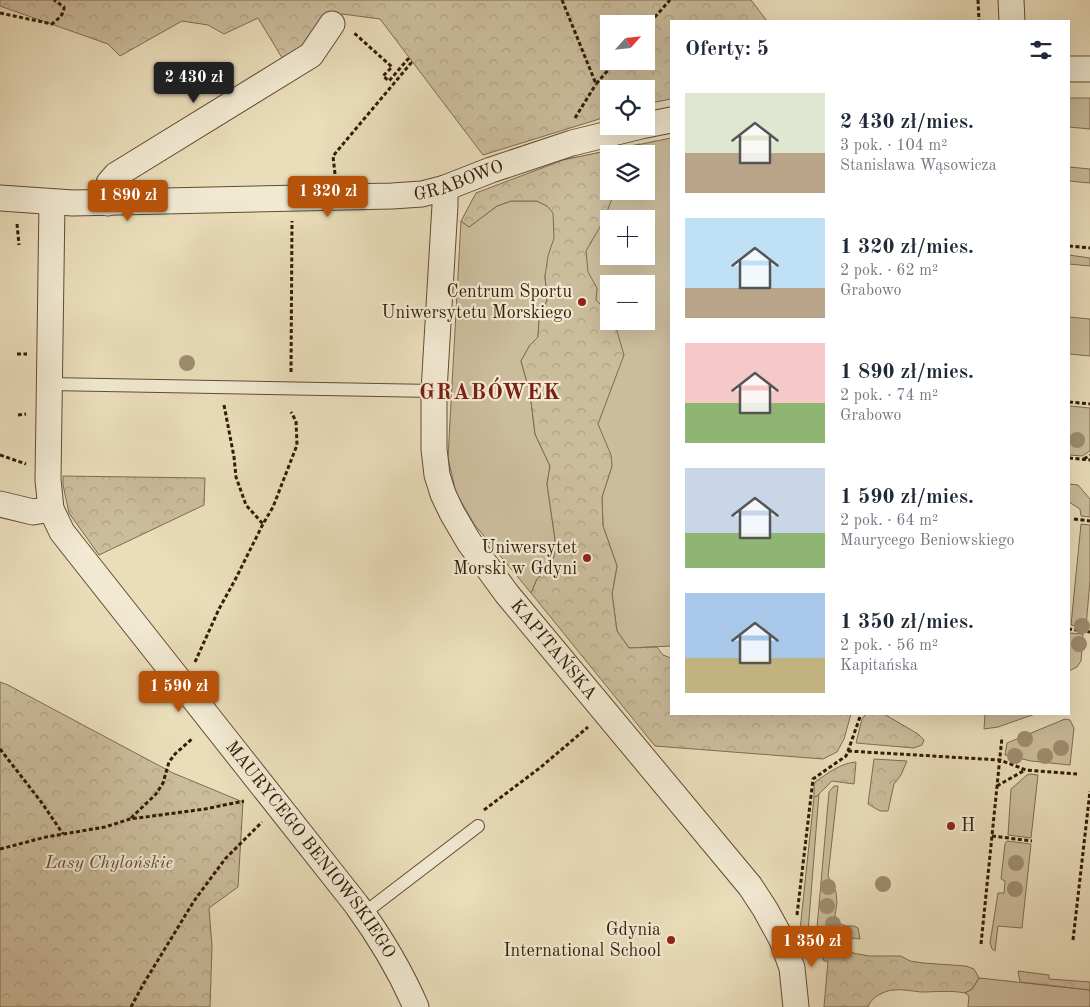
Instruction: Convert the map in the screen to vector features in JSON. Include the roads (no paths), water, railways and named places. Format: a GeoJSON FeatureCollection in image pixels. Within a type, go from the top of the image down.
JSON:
{"type":"FeatureCollection","features":[{"type":"Feature","properties":{"kind":"street"},"geometry":{"type":"LineString","coordinates":[[1012,0],[1012,20]]}},
{"type":"Feature","properties":{"kind":"street"},"geometry":{"type":"LineString","coordinates":[[108,203],[109,182],[116,175],[311,56],[328,29]]}},
{"type":"Feature","properties":{"kind":"street"},"geometry":{"type":"LineString","coordinates":[[1070,69],[1090,69]]}},
{"type":"Feature","properties":{"kind":"street"},"geometry":{"type":"LineString","coordinates":[[655,123],[670,120]]}},
{"type":"Feature","properties":{"kind":"street","name":"GRABOWO"},"geometry":{"type":"LineString","coordinates":[[0,198],[73,203],[108,203],[422,194],[445,188],[491,170],[572,143],[604,135]]}},
{"type":"Feature","properties":{"kind":"street","name":"KAPITAŃSKA"},"geometry":{"type":"LineString","coordinates":[[445,188],[434,391],[436,475],[443,494],[469,542],[507,594],[750,886],[782,940],[792,968],[796,1007]]}},
{"type":"Feature","properties":{"kind":"street","name":"MAURYCEGO BENIOWSKIEGO"},"geometry":{"type":"LineString","coordinates":[[52,202],[48,480],[50,508],[62,532],[363,914],[388,951],[416,1007]]}},
{"type":"Feature","properties":{"kind":"street"},"geometry":{"type":"LineString","coordinates":[[0,504],[33,512],[50,508]]}},
{"type":"Feature","properties":{"kind":"lane"},"geometry":{"type":"LineString","coordinates":[[50,384],[434,391]]}},
{"type":"Feature","properties":{"kind":"lane"},"geometry":{"type":"LineString","coordinates":[[363,914],[478,826]]}},
{"type":"Feature","properties":{"kind":"place","name":"Centrum Sportu Uniwersytetu Morskiego"},"geometry":{"type":"Point","coordinates":[582,302]}},
{"type":"Feature","properties":{"kind":"place","name":"Uniwersytet Morski w Gdyni"},"geometry":{"type":"Point","coordinates":[587,558]}},
{"type":"Feature","properties":{"kind":"place","name":"H"},"geometry":{"type":"Point","coordinates":[951,826]}},
{"type":"Feature","properties":{"kind":"place","name":"Gdynia International School"},"geometry":{"type":"Point","coordinates":[671,940]}},
{"type":"Feature","properties":{"kind":"district","name":"GRABÓWEK"},"geometry":{"type":"Point","coordinates":[490,393]}},
{"type":"Feature","properties":{"kind":"park label","name":"Lasy Chylońskie"},"geometry":{"type":"Point","coordinates":[109,863]}}]}
